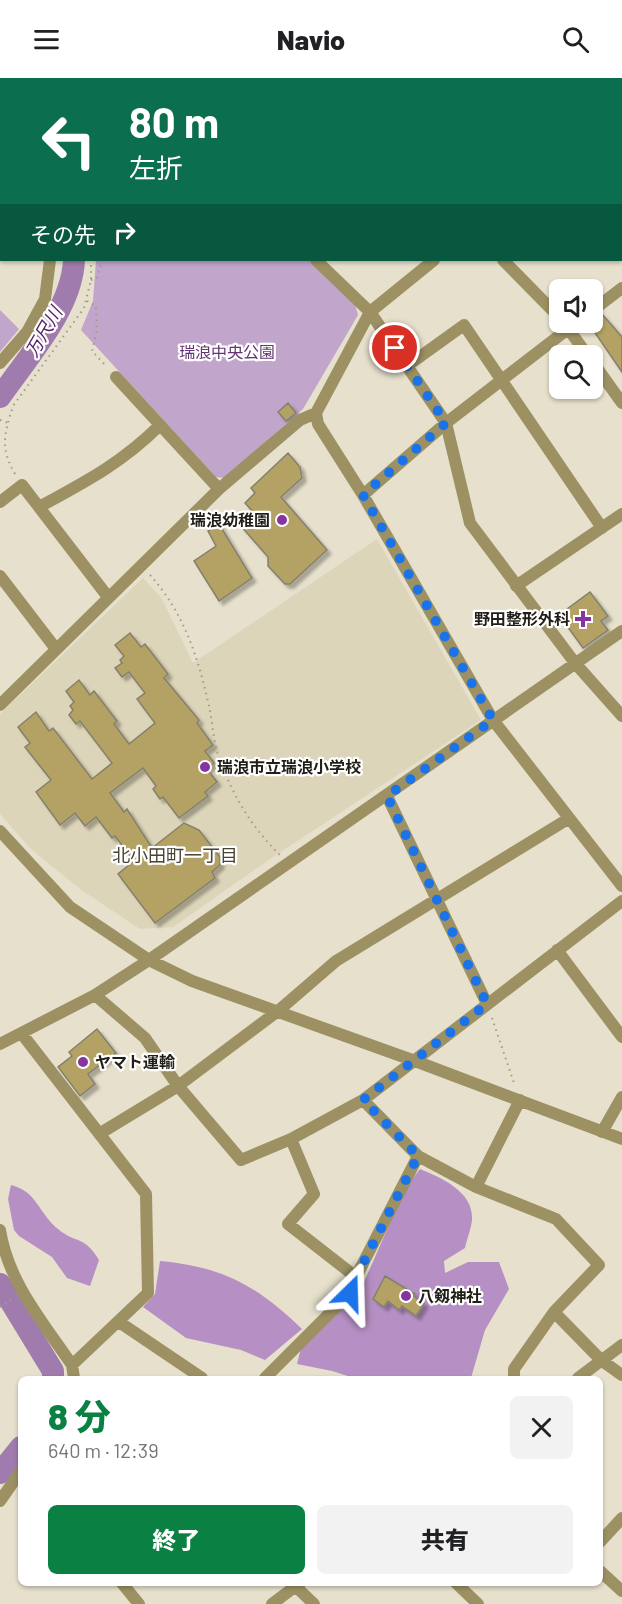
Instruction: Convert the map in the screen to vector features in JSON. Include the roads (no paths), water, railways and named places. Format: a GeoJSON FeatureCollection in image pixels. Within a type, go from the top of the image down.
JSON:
{"type":"FeatureCollection","features":[{"type":"Feature","properties":{"kind":"street"},"geometry":{"type":"LineString","coordinates":[[0,363],[27,332],[45,299],[50,261]]}},
{"type":"Feature","properties":{"kind":"street"},"geometry":{"type":"LineString","coordinates":[[317,261],[370,312],[446,423],[470,523],[575,663],[622,716]]}},
{"type":"Feature","properties":{"kind":"street"},"geometry":{"type":"LineString","coordinates":[[0,705],[219,489],[300,420],[316,413],[370,312],[433,261]]}},
{"type":"Feature","properties":{"kind":"street"},"geometry":{"type":"LineString","coordinates":[[504,261],[549,307]]}},
{"type":"Feature","properties":{"kind":"street"},"geometry":{"type":"LineString","coordinates":[[603,303],[622,288]]}},
{"type":"Feature","properties":{"kind":"street"},"geometry":{"type":"LineString","coordinates":[[407,366],[464,325],[602,528]]}},
{"type":"Feature","properties":{"kind":"street"},"geometry":{"type":"LineString","coordinates":[[363,495],[446,423],[559,333]]}},
{"type":"Feature","properties":{"kind":"street"},"geometry":{"type":"LineString","coordinates":[[603,376],[622,403]]}},
{"type":"Feature","properties":{"kind":"street"},"geometry":{"type":"LineString","coordinates":[[116,377],[219,489]]}},
{"type":"Feature","properties":{"kind":"street"},"geometry":{"type":"LineString","coordinates":[[316,413],[318,424],[363,495],[493,720],[622,886]]}},
{"type":"Feature","properties":{"kind":"street"},"geometry":{"type":"LineString","coordinates":[[39,507],[107,470],[135,451],[160,424]]}},
{"type":"Feature","properties":{"kind":"street"},"geometry":{"type":"LineString","coordinates":[[0,502],[22,485],[108,597]]}},
{"type":"Feature","properties":{"kind":"street"},"geometry":{"type":"LineString","coordinates":[[516,586],[622,514]]}},
{"type":"Feature","properties":{"kind":"street"},"geometry":{"type":"LineString","coordinates":[[0,576],[56,649]]}},
{"type":"Feature","properties":{"kind":"street"},"geometry":{"type":"LineString","coordinates":[[0,1044],[95,995],[149,960],[622,631]]}},
{"type":"Feature","properties":{"kind":"street"},"geometry":{"type":"LineString","coordinates":[[387,796],[487,1004]]}},
{"type":"Feature","properties":{"kind":"street"},"geometry":{"type":"LineString","coordinates":[[99,1134],[178,1086],[278,1011],[336,961],[568,819]]}},
{"type":"Feature","properties":{"kind":"street"},"geometry":{"type":"LineString","coordinates":[[0,831],[70,907],[149,960],[192,981],[415,1061],[622,1139]]}},
{"type":"Feature","properties":{"kind":"street"},"geometry":{"type":"LineString","coordinates":[[95,995],[145,1038],[178,1086],[242,1160],[291,1139],[363,1100],[622,901]]}},
{"type":"Feature","properties":{"kind":"street"},"geometry":{"type":"LineString","coordinates":[[557,950],[622,1037]]}},
{"type":"Feature","properties":{"kind":"street"},"geometry":{"type":"LineString","coordinates":[[22,1034],[146,1194],[148,1293],[72,1365]]}},
{"type":"Feature","properties":{"kind":"street"},"geometry":{"type":"LineString","coordinates":[[602,1132],[622,1097]]}},
{"type":"Feature","properties":{"kind":"street"},"geometry":{"type":"LineString","coordinates":[[363,1100],[418,1156],[476,1187],[556,1219],[599,1265],[554,1312],[514,1369],[514,1376]]}},
{"type":"Feature","properties":{"kind":"street"},"geometry":{"type":"LineString","coordinates":[[476,1187],[520,1100]]}},
{"type":"Feature","properties":{"kind":"street"},"geometry":{"type":"LineString","coordinates":[[291,1139],[314,1194],[288,1224],[356,1277]]}},
{"type":"Feature","properties":{"kind":"street"},"geometry":{"type":"LineString","coordinates":[[267,1376],[350,1293],[418,1156]]}},
{"type":"Feature","properties":{"kind":"street"},"geometry":{"type":"LineString","coordinates":[[0,1230],[4,1256],[22,1292],[72,1365],[74,1376]]}},
{"type":"Feature","properties":{"kind":"street"},"geometry":{"type":"LineString","coordinates":[[554,1312],[600,1360],[622,1375]]}},
{"type":"Feature","properties":{"kind":"street"},"geometry":{"type":"LineString","coordinates":[[119,1322],[199,1376]]}},
{"type":"Feature","properties":{"kind":"street"},"geometry":{"type":"LineString","coordinates":[[580,1376],[622,1346]]}},
{"type":"Feature","properties":{"kind":"street"},"geometry":{"type":"LineString","coordinates":[[0,1501],[18,1475]]}},
{"type":"Feature","properties":{"kind":"street"},"geometry":{"type":"LineString","coordinates":[[603,1539],[622,1518]]}},
{"type":"Feature","properties":{"kind":"street"},"geometry":{"type":"LineString","coordinates":[[603,1574],[622,1591]]}},
{"type":"Feature","properties":{"kind":"street"},"geometry":{"type":"LineString","coordinates":[[123,1586],[132,1602]]}},
{"type":"Feature","properties":{"kind":"street"},"geometry":{"type":"LineString","coordinates":[[272,1604],[294,1586]]}},
{"type":"Feature","properties":{"kind":"street"},"geometry":{"type":"LineString","coordinates":[[298,1586],[314,1604]]}},
{"type":"Feature","properties":{"kind":"street"},"geometry":{"type":"LineString","coordinates":[[459,1586],[478,1604]]}},
{"type":"Feature","properties":{"kind":"waterway","name":"万尺川"},"geometry":{"type":"LineString","coordinates":[[0,397],[57,315],[71,278],[74,261]]}},
{"type":"Feature","properties":{"kind":"waterway","name":"万尺川"},"geometry":{"type":"LineString","coordinates":[[0,1284],[53,1371],[53,1376]]}},
{"type":"Feature","properties":{"kind":"waterway","name":"万尺川"},"geometry":{"type":"LineString","coordinates":[[0,1473],[18,1451]]}},
{"type":"Feature","properties":{"kind":"place","name":"瑞浪幼稚園"},"geometry":{"type":"Point","coordinates":[282,520]}},
{"type":"Feature","properties":{"kind":"place","name":"野田整形外科"},"geometry":{"type":"Point","coordinates":[583,619]}},
{"type":"Feature","properties":{"kind":"place","name":"瑞浪市立瑞浪小学校"},"geometry":{"type":"Point","coordinates":[205,767]}},
{"type":"Feature","properties":{"kind":"place","name":"ヤマト運輸"},"geometry":{"type":"Point","coordinates":[83,1062]}},
{"type":"Feature","properties":{"kind":"place","name":"八剱神社"},"geometry":{"type":"Point","coordinates":[406,1296]}},
{"type":"Feature","properties":{"kind":"district","name":"北小田町一丁目"},"geometry":{"type":"Point","coordinates":[175,856]}},
{"type":"Feature","properties":{"kind":"park label","name":"瑞浪中央公園"},"geometry":{"type":"Point","coordinates":[227,352]}}]}
